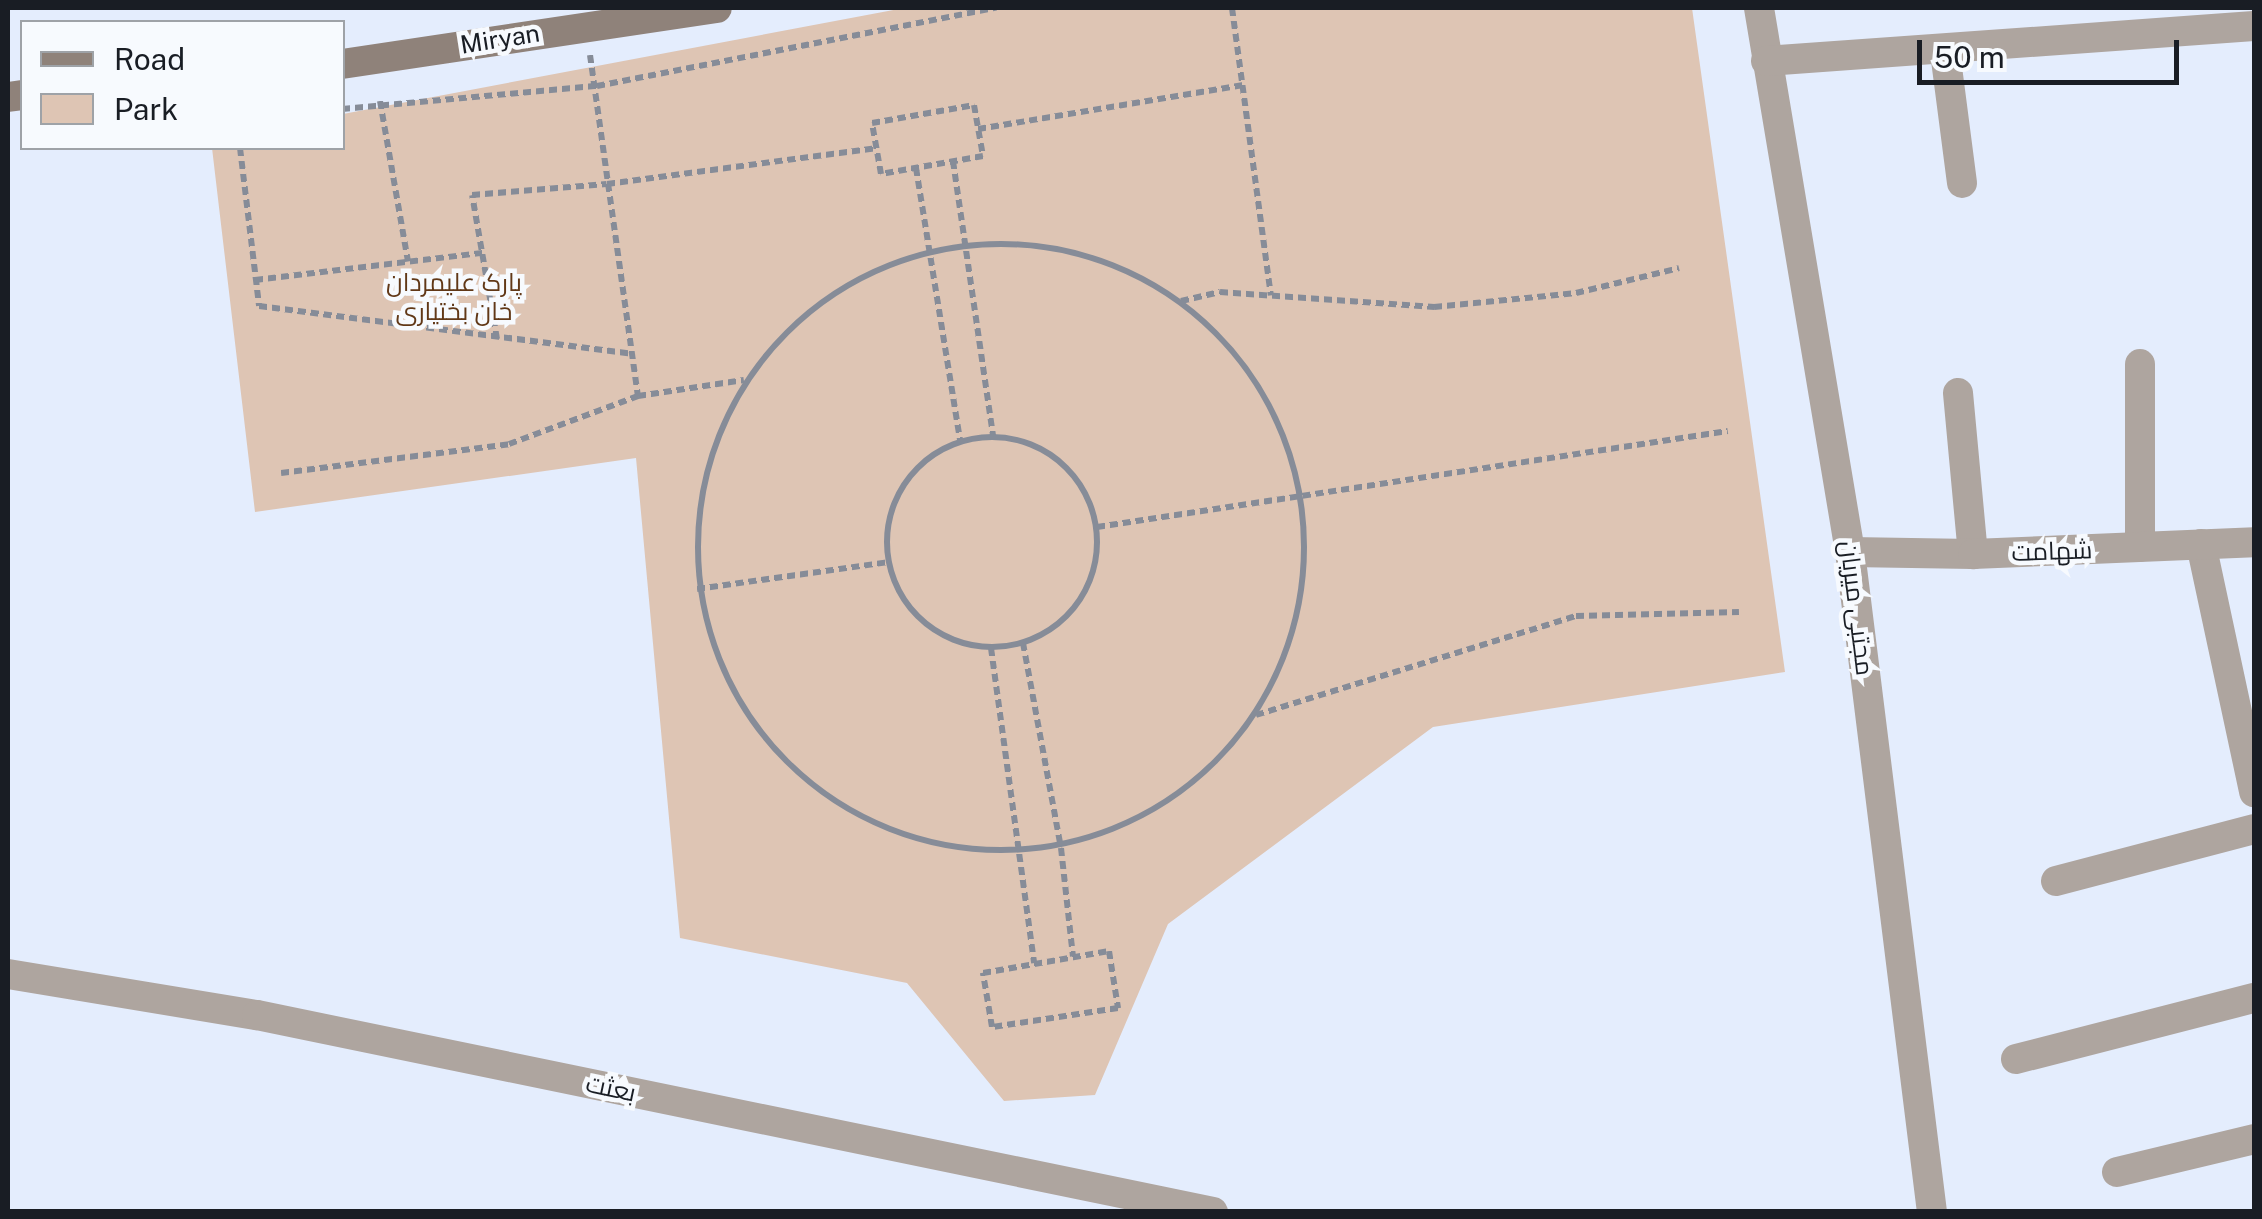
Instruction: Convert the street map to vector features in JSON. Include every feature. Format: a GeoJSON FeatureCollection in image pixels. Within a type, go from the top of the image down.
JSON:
{"type":"FeatureCollection","features":[{"type":"Feature","properties":{"kind":"street","name":"Miryan"},"geometry":{"type":"LineString","coordinates":[[345,64],[717,8]]}},
{"type":"Feature","properties":{"kind":"street","name":"مجتبی میریان"},"geometry":{"type":"LineString","coordinates":[[1759,8],[1850,552],[1932,1212]]}},
{"type":"Feature","properties":{"kind":"street"},"geometry":{"type":"LineString","coordinates":[[1766,61],[1944,52],[2202,19],[2254,26]]}},
{"type":"Feature","properties":{"kind":"street"},"geometry":{"type":"LineString","coordinates":[[1944,52],[1962,183]]}},
{"type":"Feature","properties":{"kind":"street"},"geometry":{"type":"LineString","coordinates":[[2140,364],[2140,547]]}},
{"type":"Feature","properties":{"kind":"street"},"geometry":{"type":"LineString","coordinates":[[1958,393],[1973,554]]}},
{"type":"Feature","properties":{"kind":"street","name":"شهامت"},"geometry":{"type":"LineString","coordinates":[[1850,552],[1973,554],[2254,542]]}},
{"type":"Feature","properties":{"kind":"street"},"geometry":{"type":"LineString","coordinates":[[2201,544],[2254,792]]}},
{"type":"Feature","properties":{"kind":"street"},"geometry":{"type":"LineString","coordinates":[[2056,881],[2254,828]]}},
{"type":"Feature","properties":{"kind":"street","name":"بعثت"},"geometry":{"type":"LineString","coordinates":[[8,974],[257,1015],[1213,1212]]}},
{"type":"Feature","properties":{"kind":"street"},"geometry":{"type":"LineString","coordinates":[[2016,1059],[2254,998]]}},
{"type":"Feature","properties":{"kind":"street"},"geometry":{"type":"LineString","coordinates":[[2116,1172],[2254,1138]]}},
{"type":"Feature","properties":{"kind":"path"},"geometry":{"type":"LineString","coordinates":[[345,108],[380,102],[597,86],[996,8]]}},
{"type":"Feature","properties":{"kind":"path"},"geometry":{"type":"LineString","coordinates":[[1232,8],[1271,296]]}},
{"type":"Feature","properties":{"kind":"path"},"geometry":{"type":"LineString","coordinates":[[978,129],[1243,85]]}},
{"type":"Feature","properties":{"kind":"path"},"geometry":{"type":"LineString","coordinates":[[597,86],[638,396]]}},
{"type":"Feature","properties":{"kind":"path"},"geometry":{"type":"LineString","coordinates":[[380,102],[408,262]]}},
{"type":"Feature","properties":{"kind":"path"},"geometry":{"type":"LineString","coordinates":[[974,105],[983,156],[881,174],[876,148],[872,123],[974,105]]}},
{"type":"Feature","properties":{"kind":"path"},"geometry":{"type":"LineString","coordinates":[[496,338],[472,195],[607,184],[876,148]]}},
{"type":"Feature","properties":{"kind":"path"},"geometry":{"type":"LineString","coordinates":[[240,150],[258,306],[632,354]]}},
{"type":"Feature","properties":{"kind":"path"},"geometry":{"type":"LineString","coordinates":[[953,161],[993,436]]}},
{"type":"Feature","properties":{"kind":"path"},"geometry":{"type":"LineString","coordinates":[[916,168],[960,441]]}},
{"type":"Feature","properties":{"kind":"path"},"geometry":{"type":"LineString","coordinates":[[1000,243],[1069,251],[1127,270],[1180,301],[1228,344],[1266,397],[1299,496],[1305,558],[1290,640],[1254,715],[1210,767],[1156,808],[1092,837],[1018,851],[930,843],[843,808],[771,748],[720,668],[697,589],[703,475],[745,380],[795,322],[858,278],[930,251],[965,247],[1000,243]]}},
{"type":"Feature","properties":{"kind":"path"},"geometry":{"type":"LineString","coordinates":[[255,280],[482,253]]}},
{"type":"Feature","properties":{"kind":"path"},"geometry":{"type":"LineString","coordinates":[[1180,301],[1220,292],[1434,307],[1576,293],[1679,268]]}},
{"type":"Feature","properties":{"kind":"path"},"geometry":{"type":"LineString","coordinates":[[280,472],[509,444],[638,396],[745,380]]}},
{"type":"Feature","properties":{"kind":"path"},"geometry":{"type":"LineString","coordinates":[[1097,527],[1728,432]]}},
{"type":"Feature","properties":{"kind":"path"},"geometry":{"type":"LineString","coordinates":[[993,436],[1023,440],[1073,472],[1097,527],[1098,557],[1073,611],[1023,643],[992,648],[956,642],[924,624],[900,596],[888,562],[894,502],[909,475],[960,441],[993,436]]}},
{"type":"Feature","properties":{"kind":"path"},"geometry":{"type":"LineString","coordinates":[[697,589],[888,562]]}},
{"type":"Feature","properties":{"kind":"path"},"geometry":{"type":"LineString","coordinates":[[1254,715],[1576,616],[1739,612]]}},
{"type":"Feature","properties":{"kind":"path"},"geometry":{"type":"LineString","coordinates":[[1023,643],[1060,843],[1073,956]]}},
{"type":"Feature","properties":{"kind":"path"},"geometry":{"type":"LineString","coordinates":[[992,648],[1034,963]]}},
{"type":"Feature","properties":{"kind":"path"},"geometry":{"type":"LineString","coordinates":[[1109,951],[1118,1008],[992,1027],[982,973],[1034,963],[1109,951]]}},
{"type":"Feature","properties":{"kind":"green space","name":"پارک علیمردان خان بختیاری"},"geometry":{"type":"Polygon","coordinates":[[[904,8],[1692,8],[1785,672],[1433,727],[1168,924],[1095,1095],[1004,1101],[907,983],[680,938],[636,458],[255,512],[212,150],[345,150],[345,114],[904,8]]]}}]}
